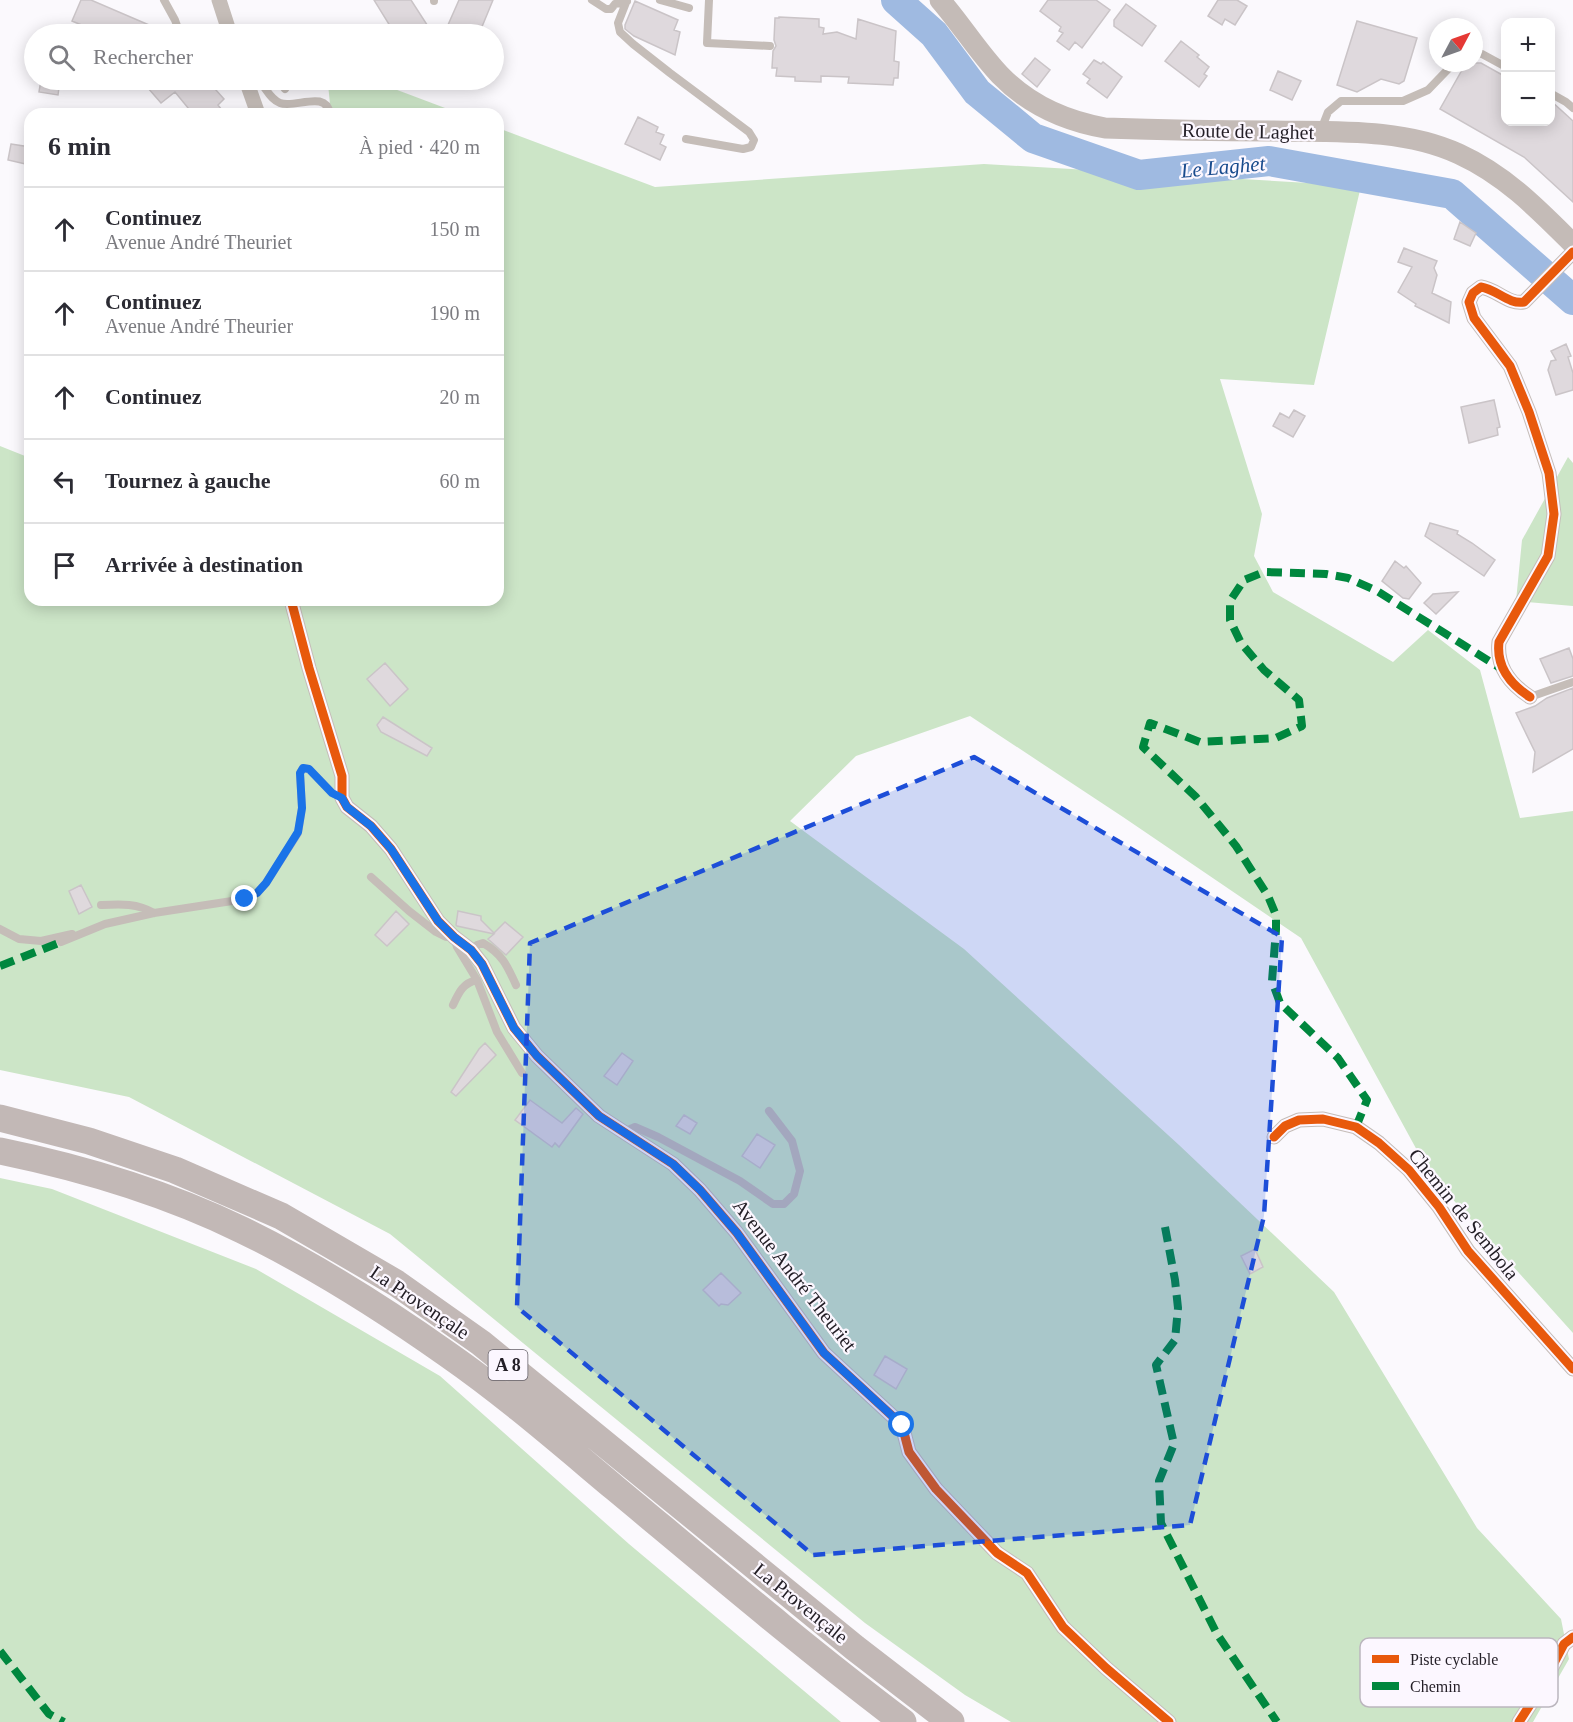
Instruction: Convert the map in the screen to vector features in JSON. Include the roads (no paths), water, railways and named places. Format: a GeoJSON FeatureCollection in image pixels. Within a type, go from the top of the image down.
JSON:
{"type":"FeatureCollection","features":[{"type":"Feature","properties":{"kind":"highway","name":"La Provençale"},"geometry":{"type":"LineString","coordinates":[[0,1119],[89,1141],[175,1170],[281,1216],[396,1283],[481,1343],[855,1648],[951,1722]]}},
{"type":"Feature","properties":{"kind":"highway","name":"La Provençale"},"geometry":{"type":"LineString","coordinates":[[0,1151],[107,1177],[167,1198],[241,1230],[310,1266],[373,1304],[448,1354],[506,1399],[837,1672],[903,1722]]}},
{"type":"Feature","properties":{"kind":"main road","name":"Route de Laghet"},"geometry":{"type":"LineString","coordinates":[[940,0],[1000,75],[1032,102],[1071,120],[1105,128],[1366,133],[1433,144],[1458,153],[1503,179],[1536,207],[1572,251]]}},
{"type":"Feature","properties":{"kind":"street"},"geometry":{"type":"LineString","coordinates":[[219,0],[227,24]]}},
{"type":"Feature","properties":{"kind":"street"},"geometry":{"type":"LineString","coordinates":[[250,90],[256,108]]}},
{"type":"Feature","properties":{"kind":"street"},"geometry":{"type":"LineString","coordinates":[[1530,697],[1517,689],[1502,669],[1498,654],[1499,642],[1548,556],[1554,514],[1549,473],[1529,412],[1510,366],[1474,318],[1469,302],[1473,293],[1481,287],[1489,288],[1511,301],[1524,302],[1572,251]]}},
{"type":"Feature","properties":{"kind":"street"},"geometry":{"type":"LineString","coordinates":[[293,606],[342,776],[342,798]]}},
{"type":"Feature","properties":{"kind":"street","name":"Avenue André Theuriet"},"geometry":{"type":"LineString","coordinates":[[342,798],[347,807],[371,826],[391,849],[438,921],[471,950],[482,964],[514,1028],[537,1056],[599,1116],[673,1164],[700,1190],[737,1233],[824,1353],[902,1425],[909,1452],[936,1489],[997,1553],[1027,1573],[1063,1627],[1106,1668],[1169,1722]]}},
{"type":"Feature","properties":{"kind":"street","name":"Chemin de Sembola"},"geometry":{"type":"LineString","coordinates":[[1274,1137],[1285,1126],[1299,1120],[1323,1119],[1356,1127],[1379,1143],[1409,1170],[1439,1207],[1468,1251],[1573,1369]]}},
{"type":"Feature","properties":{"kind":"street"},"geometry":{"type":"LineString","coordinates":[[1558,1655],[1564,1644],[1573,1637]]}},
{"type":"Feature","properties":{"kind":"street"},"geometry":{"type":"LineString","coordinates":[[1519,1722],[1529,1707]]}},
{"type":"Feature","properties":{"kind":"lane"},"geometry":{"type":"LineString","coordinates":[[164,0],[176,24]]}},
{"type":"Feature","properties":{"kind":"lane"},"geometry":{"type":"LineString","coordinates":[[592,0],[606,9],[627,1]]}},
{"type":"Feature","properties":{"kind":"lane"},"geometry":{"type":"LineString","coordinates":[[660,0],[689,8]]}},
{"type":"Feature","properties":{"kind":"lane"},"geometry":{"type":"LineString","coordinates":[[627,1],[618,23],[620,32],[749,132],[754,140],[751,147],[743,149],[686,140]]}},
{"type":"Feature","properties":{"kind":"lane"},"geometry":{"type":"LineString","coordinates":[[709,1],[707,43],[770,46]]}},
{"type":"Feature","properties":{"kind":"lane"},"geometry":{"type":"LineString","coordinates":[[1483,55],[1501,64]]}},
{"type":"Feature","properties":{"kind":"lane"},"geometry":{"type":"LineString","coordinates":[[1320,132],[1328,112],[1341,101],[1403,101],[1428,90],[1445,72]]}},
{"type":"Feature","properties":{"kind":"lane"},"geometry":{"type":"LineString","coordinates":[[266,90],[277,103],[285,105],[319,101],[327,108]]}},
{"type":"Feature","properties":{"kind":"lane"},"geometry":{"type":"LineString","coordinates":[[1555,95],[1573,108]]}},
{"type":"Feature","properties":{"kind":"lane"},"geometry":{"type":"LineString","coordinates":[[1530,697],[1573,682]]}},
{"type":"Feature","properties":{"kind":"lane"},"geometry":{"type":"LineString","coordinates":[[61,942],[105,924],[245,899],[257,893],[266,883],[298,832],[302,808],[300,773],[303,768],[309,769],[332,793],[342,798]]}},
{"type":"Feature","properties":{"kind":"lane"},"geometry":{"type":"LineString","coordinates":[[371,877],[436,932],[446,937],[454,937],[457,947],[477,980],[496,1032],[522,1073]]}},
{"type":"Feature","properties":{"kind":"lane"},"geometry":{"type":"LineString","coordinates":[[101,905],[126,903],[144,907],[154,914]]}},
{"type":"Feature","properties":{"kind":"lane"},"geometry":{"type":"LineString","coordinates":[[0,928],[19,939],[41,941],[68,934],[80,934]]}},
{"type":"Feature","properties":{"kind":"lane"},"geometry":{"type":"LineString","coordinates":[[471,950],[483,943],[495,950],[507,964],[516,984]]}},
{"type":"Feature","properties":{"kind":"lane"},"geometry":{"type":"LineString","coordinates":[[453,1005],[460,989],[469,982],[477,980]]}},
{"type":"Feature","properties":{"kind":"lane"},"geometry":{"type":"LineString","coordinates":[[622,1132],[635,1127],[658,1137],[740,1181],[773,1204],[784,1204],[794,1194],[800,1171],[792,1141],[769,1111]]}},
{"type":"Feature","properties":{"kind":"waterway","name":"Le Laghet"},"geometry":{"type":"LineString","coordinates":[[896,0],[934,34],[977,92],[1033,138],[1139,175],[1269,161],[1452,194],[1573,300]]}}]}
